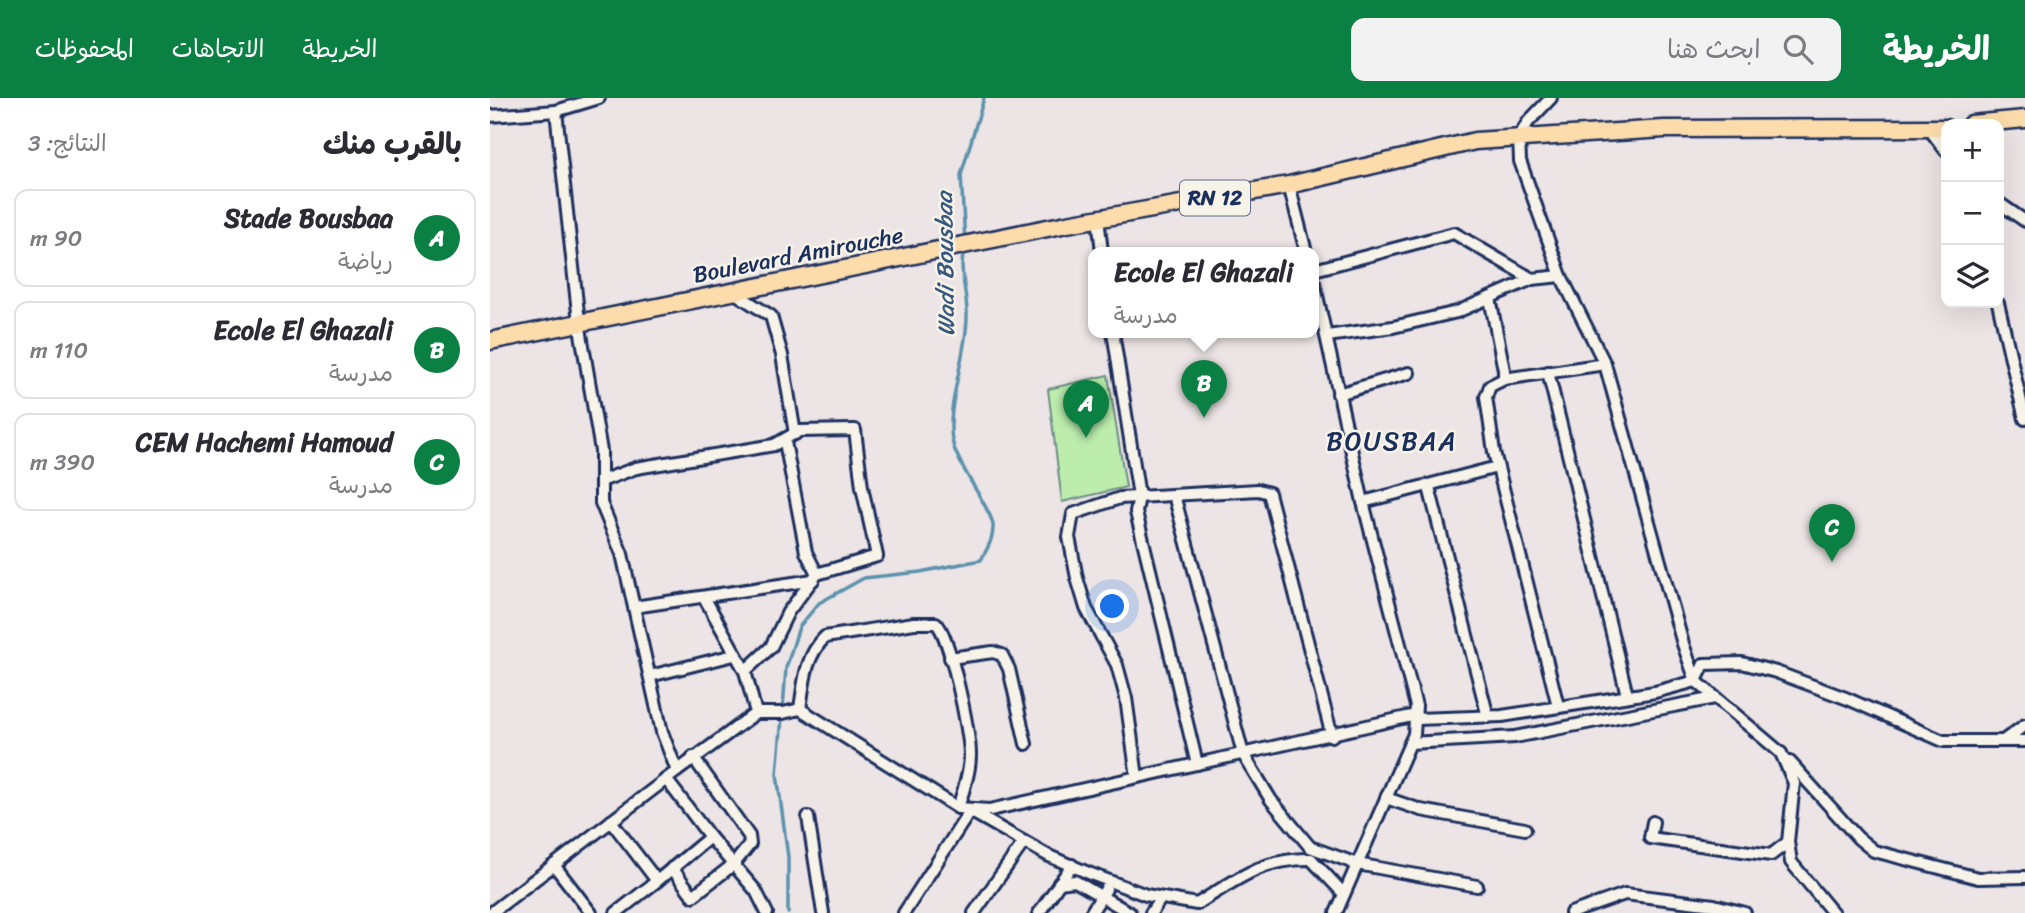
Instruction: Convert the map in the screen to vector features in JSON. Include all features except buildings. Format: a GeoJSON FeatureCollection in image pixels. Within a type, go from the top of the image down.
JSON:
{"type":"FeatureCollection","features":[{"type":"Feature","properties":{"kind":"main road"},"geometry":{"type":"LineString","coordinates":[[2004,121],[2025,119]]}},
{"type":"Feature","properties":{"kind":"main road","name":"Boulevard Amirouche"},"geometry":{"type":"LineString","coordinates":[[490,341],[1098,218],[1289,185],[1475,141],[1719,128],[1938,129]]}},
{"type":"Feature","properties":{"kind":"street"},"geometry":{"type":"LineString","coordinates":[[490,116],[556,111],[597,101],[599,98]]}},
{"type":"Feature","properties":{"kind":"street"},"geometry":{"type":"LineString","coordinates":[[1551,98],[1528,122],[1519,137],[1524,178],[1561,276],[1605,364],[1683,644],[1696,681],[1781,752],[1858,838],[1874,851],[1978,878],[2025,877]]}},
{"type":"Feature","properties":{"kind":"street"},"geometry":{"type":"LineString","coordinates":[[556,111],[579,322],[601,452],[601,503],[622,554],[662,732],[677,771]]}},
{"type":"Feature","properties":{"kind":"street"},"geometry":{"type":"LineString","coordinates":[[1289,185],[1305,247]]}},
{"type":"Feature","properties":{"kind":"street"},"geometry":{"type":"LineString","coordinates":[[2004,206],[2025,221]]}},
{"type":"Feature","properties":{"kind":"street"},"geometry":{"type":"LineString","coordinates":[[1098,218],[1101,247]]}},
{"type":"Feature","properties":{"kind":"street"},"geometry":{"type":"LineString","coordinates":[[1319,269],[1454,233],[1532,279]]}},
{"type":"Feature","properties":{"kind":"street"},"geometry":{"type":"LineString","coordinates":[[1327,336],[1457,312],[1532,279],[1561,276]]}},
{"type":"Feature","properties":{"kind":"street"},"geometry":{"type":"LineString","coordinates":[[732,291],[771,316],[782,355],[794,434]]}},
{"type":"Feature","properties":{"kind":"street"},"geometry":{"type":"LineString","coordinates":[[1490,298],[1504,379]]}},
{"type":"Feature","properties":{"kind":"street"},"geometry":{"type":"LineString","coordinates":[[1319,303],[1363,502],[1416,717],[1410,743],[1336,913]]}},
{"type":"Feature","properties":{"kind":"street"},"geometry":{"type":"LineString","coordinates":[[1999,308],[2025,419]]}},
{"type":"Feature","properties":{"kind":"street"},"geometry":{"type":"LineString","coordinates":[[1114,338],[1139,496],[1136,512],[1197,764]]}},
{"type":"Feature","properties":{"kind":"street"},"geometry":{"type":"LineString","coordinates":[[1558,706],[1497,467],[1486,397],[1490,386],[1504,379],[1605,364]]}},
{"type":"Feature","properties":{"kind":"street"},"geometry":{"type":"LineString","coordinates":[[1548,372],[1627,695]]}},
{"type":"Feature","properties":{"kind":"street"},"geometry":{"type":"LineString","coordinates":[[1338,394],[1409,373]]}},
{"type":"Feature","properties":{"kind":"street"},"geometry":{"type":"LineString","coordinates":[[601,481],[636,468],[785,442],[799,431],[855,430],[862,486],[877,556],[815,577],[634,607]]}},
{"type":"Feature","properties":{"kind":"street"},"geometry":{"type":"LineString","coordinates":[[785,442],[806,552],[815,577]]}},
{"type":"Feature","properties":{"kind":"street"},"geometry":{"type":"LineString","coordinates":[[1363,502],[1429,487],[1497,467]]}},
{"type":"Feature","properties":{"kind":"street"},"geometry":{"type":"LineString","coordinates":[[1429,487],[1488,717]]}},
{"type":"Feature","properties":{"kind":"street"},"geometry":{"type":"LineString","coordinates":[[1137,777],[1126,698],[1117,665],[1086,608],[1077,578],[1069,522],[1073,514],[1081,509],[1139,496],[1258,490],[1269,493],[1332,736]]}},
{"type":"Feature","properties":{"kind":"street"},"geometry":{"type":"LineString","coordinates":[[1174,495],[1243,754],[1271,800],[1310,847],[1357,863],[1477,886]]}},
{"type":"Feature","properties":{"kind":"street"},"geometry":{"type":"LineString","coordinates":[[745,671],[771,647],[788,612],[815,577]]}},
{"type":"Feature","properties":{"kind":"street"},"geometry":{"type":"LineString","coordinates":[[704,597],[745,671],[757,713]]}},
{"type":"Feature","properties":{"kind":"street"},"geometry":{"type":"LineString","coordinates":[[800,709],[805,670],[815,647],[825,637],[929,621],[942,628],[970,754],[957,808]]}},
{"type":"Feature","properties":{"kind":"street"},"geometry":{"type":"LineString","coordinates":[[950,658],[993,652],[1002,654],[1009,669],[1026,744]]}},
{"type":"Feature","properties":{"kind":"street"},"geometry":{"type":"LineString","coordinates":[[650,676],[734,655]]}},
{"type":"Feature","properties":{"kind":"street"},"geometry":{"type":"LineString","coordinates":[[491,913],[693,757],[757,713],[783,713],[800,709],[957,808],[970,811],[990,810],[1416,717],[1488,717],[1655,692],[1696,681],[1704,664],[1742,663],[1848,699],[1943,741],[2025,741]]}},
{"type":"Feature","properties":{"kind":"street"},"geometry":{"type":"LineString","coordinates":[[1410,743],[1515,737],[1715,698]]}},
{"type":"Feature","properties":{"kind":"street"},"geometry":{"type":"LineString","coordinates":[[2003,741],[2025,725]]}},
{"type":"Feature","properties":{"kind":"street"},"geometry":{"type":"LineString","coordinates":[[1781,752],[1794,783],[1788,842],[1791,862],[1833,913]]}},
{"type":"Feature","properties":{"kind":"street"},"geometry":{"type":"LineString","coordinates":[[672,868],[693,896],[734,864],[747,850],[749,836],[693,757]]}},
{"type":"Feature","properties":{"kind":"street"},"geometry":{"type":"LineString","coordinates":[[666,779],[756,891],[767,913]]}},
{"type":"Feature","properties":{"kind":"street"},"geometry":{"type":"LineString","coordinates":[[1386,798],[1421,810],[1525,830]]}},
{"type":"Feature","properties":{"kind":"street"},"geometry":{"type":"LineString","coordinates":[[970,811],[1024,842],[1072,865],[1111,882],[1161,898],[1197,904],[1257,867],[1291,859],[1311,859],[1344,894]]}},
{"type":"Feature","properties":{"kind":"street"},"geometry":{"type":"LineString","coordinates":[[904,913],[970,811]]}},
{"type":"Feature","properties":{"kind":"street"},"geometry":{"type":"LineString","coordinates":[[808,817],[823,913]]}},
{"type":"Feature","properties":{"kind":"street"},"geometry":{"type":"LineString","coordinates":[[611,821],[657,881]]}},
{"type":"Feature","properties":{"kind":"street"},"geometry":{"type":"LineString","coordinates":[[1653,822],[1650,838],[1771,855],[1788,842]]}},
{"type":"Feature","properties":{"kind":"street"},"geometry":{"type":"LineString","coordinates":[[616,913],[710,837]]}},
{"type":"Feature","properties":{"kind":"street"},"geometry":{"type":"LineString","coordinates":[[974,913],[1024,842]]}},
{"type":"Feature","properties":{"kind":"street"},"geometry":{"type":"LineString","coordinates":[[554,865],[591,913]]}},
{"type":"Feature","properties":{"kind":"street"},"geometry":{"type":"LineString","coordinates":[[1039,913],[1072,865]]}},
{"type":"Feature","properties":{"kind":"street"},"geometry":{"type":"LineString","coordinates":[[1059,883],[1075,881],[1102,894],[1130,913]]}},
{"type":"Feature","properties":{"kind":"street"},"geometry":{"type":"LineString","coordinates":[[1091,913],[1111,882]]}},
{"type":"Feature","properties":{"kind":"street"},"geometry":{"type":"LineString","coordinates":[[1571,913],[1625,894],[1714,905],[1745,913]]}},
{"type":"Feature","properties":{"kind":"street"},"geometry":{"type":"LineString","coordinates":[[1151,913],[1161,898]]}},
{"type":"Feature","properties":{"kind":"green space"},"geometry":{"type":"Polygon","coordinates":[[[1108,375],[1126,487],[1062,502],[1048,389],[1108,375]]]}},
{"type":"Feature","properties":{"kind":"waterway","name":"Wadi Bousbaa"},"geometry":{"type":"LineString","coordinates":[[965,241],[961,175],[984,98]]}},
{"type":"Feature","properties":{"kind":"waterway","name":"Wadi Bousbaa"},"geometry":{"type":"LineString","coordinates":[[783,709],[786,668],[799,627],[819,603],[864,578],[920,572],[981,560],[990,543],[993,530],[991,518],[961,464],[951,431],[953,400],[966,332],[967,308],[962,266],[964,249]]}},
{"type":"Feature","properties":{"kind":"waterway","name":"Wadi Bousbaa"},"geometry":{"type":"LineString","coordinates":[[782,717],[777,774],[788,857],[788,913]]}},
{"type":"Feature","properties":{"kind":"place","name":"Ecole El Ghazali"},"geometry":{"type":"Point","coordinates":[1204,418]}},
{"type":"Feature","properties":{"kind":"place","name":"Stade Bousbaa"},"geometry":{"type":"Point","coordinates":[1086,438]}},
{"type":"Feature","properties":{"kind":"place","name":"CEM Hachemi Hamoud"},"geometry":{"type":"Point","coordinates":[1832,562]}},
{"type":"Feature","properties":{"kind":"district","name":"BOUSBAA"},"geometry":{"type":"Point","coordinates":[1392,441]}}]}
